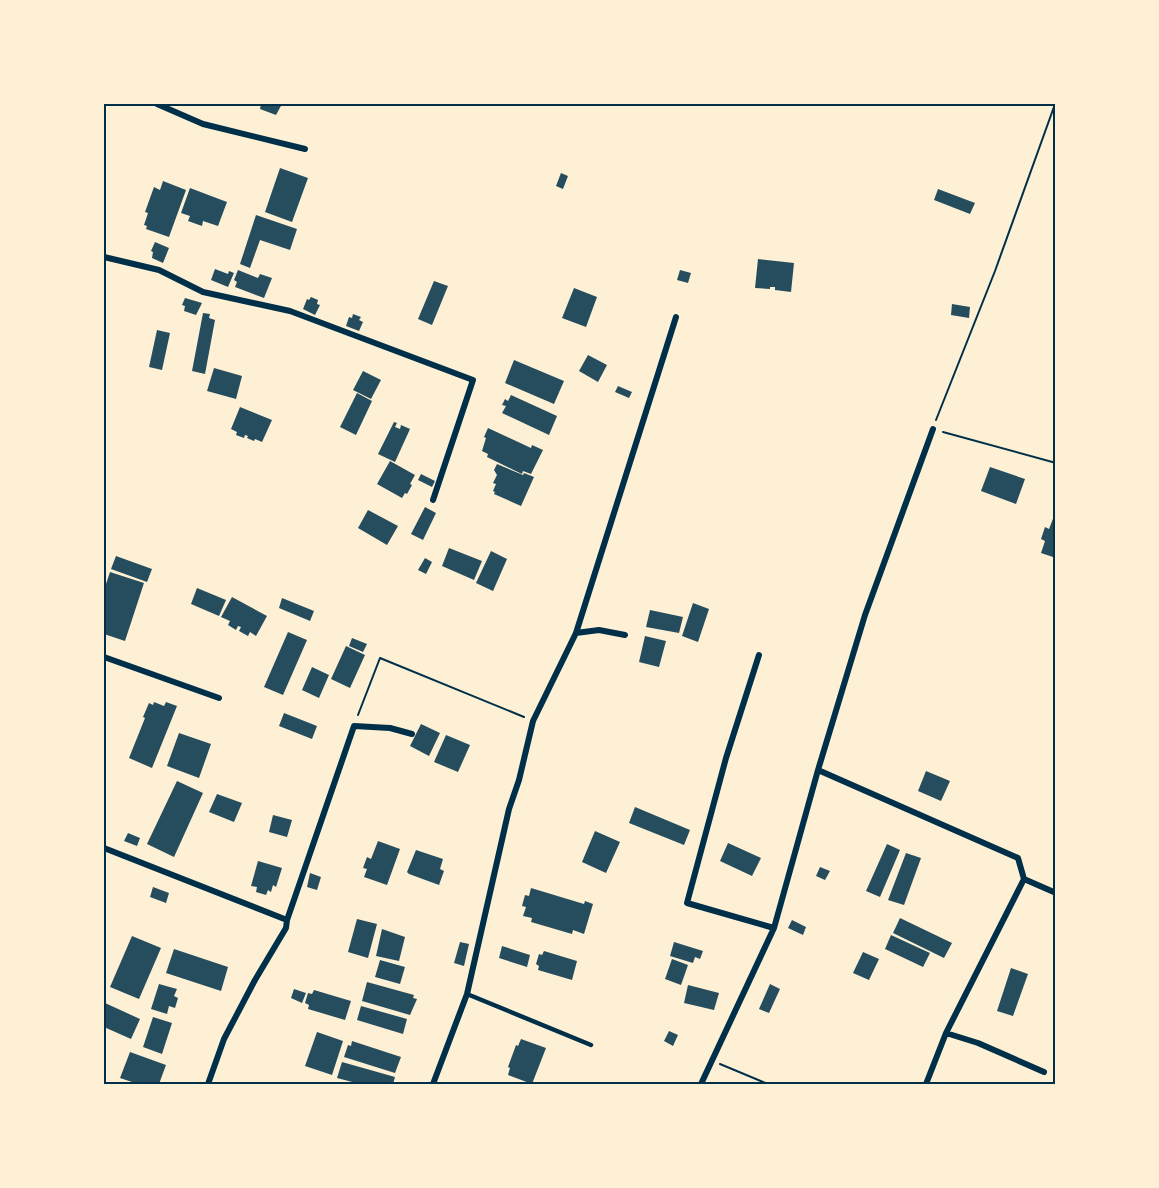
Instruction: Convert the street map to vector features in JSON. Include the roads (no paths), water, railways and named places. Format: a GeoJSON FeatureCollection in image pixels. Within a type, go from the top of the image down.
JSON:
{"type":"FeatureCollection","features":[{"type":"Feature","properties":{"kind":"street"},"geometry":{"type":"LineString","coordinates":[[157,104],[203,124],[305,149]]}},
{"type":"Feature","properties":{"kind":"street"},"geometry":{"type":"LineString","coordinates":[[104,256],[159,270],[202,292],[290,311],[473,380],[433,500]]}},
{"type":"Feature","properties":{"kind":"street"},"geometry":{"type":"LineString","coordinates":[[433,1084],[468,994],[509,809],[519,780],[533,721],[576,633],[676,316]]}},
{"type":"Feature","properties":{"kind":"street"},"geometry":{"type":"LineString","coordinates":[[701,1084],[774,928],[818,770],[865,615],[933,429]]}},
{"type":"Feature","properties":{"kind":"street"},"geometry":{"type":"LineString","coordinates":[[576,633],[599,630],[625,635]]}},
{"type":"Feature","properties":{"kind":"street"},"geometry":{"type":"LineString","coordinates":[[759,655],[726,758],[687,903],[774,928]]}},
{"type":"Feature","properties":{"kind":"street"},"geometry":{"type":"LineString","coordinates":[[104,657],[219,698]]}},
{"type":"Feature","properties":{"kind":"street"},"geometry":{"type":"LineString","coordinates":[[208,1084],[224,1039],[286,928],[354,726],[390,728],[412,734]]}},
{"type":"Feature","properties":{"kind":"street"},"geometry":{"type":"LineString","coordinates":[[818,770],[1018,858],[1024,879],[946,1033],[926,1084]]}},
{"type":"Feature","properties":{"kind":"street"},"geometry":{"type":"LineString","coordinates":[[104,848],[287,920]]}},
{"type":"Feature","properties":{"kind":"street"},"geometry":{"type":"LineString","coordinates":[[1024,879],[1056,892]]}},
{"type":"Feature","properties":{"kind":"street"},"geometry":{"type":"LineString","coordinates":[[946,1033],[978,1043],[1044,1072]]}},
{"type":"Feature","properties":{"kind":"lane"},"geometry":{"type":"LineString","coordinates":[[468,994],[591,1045]]}}]}
